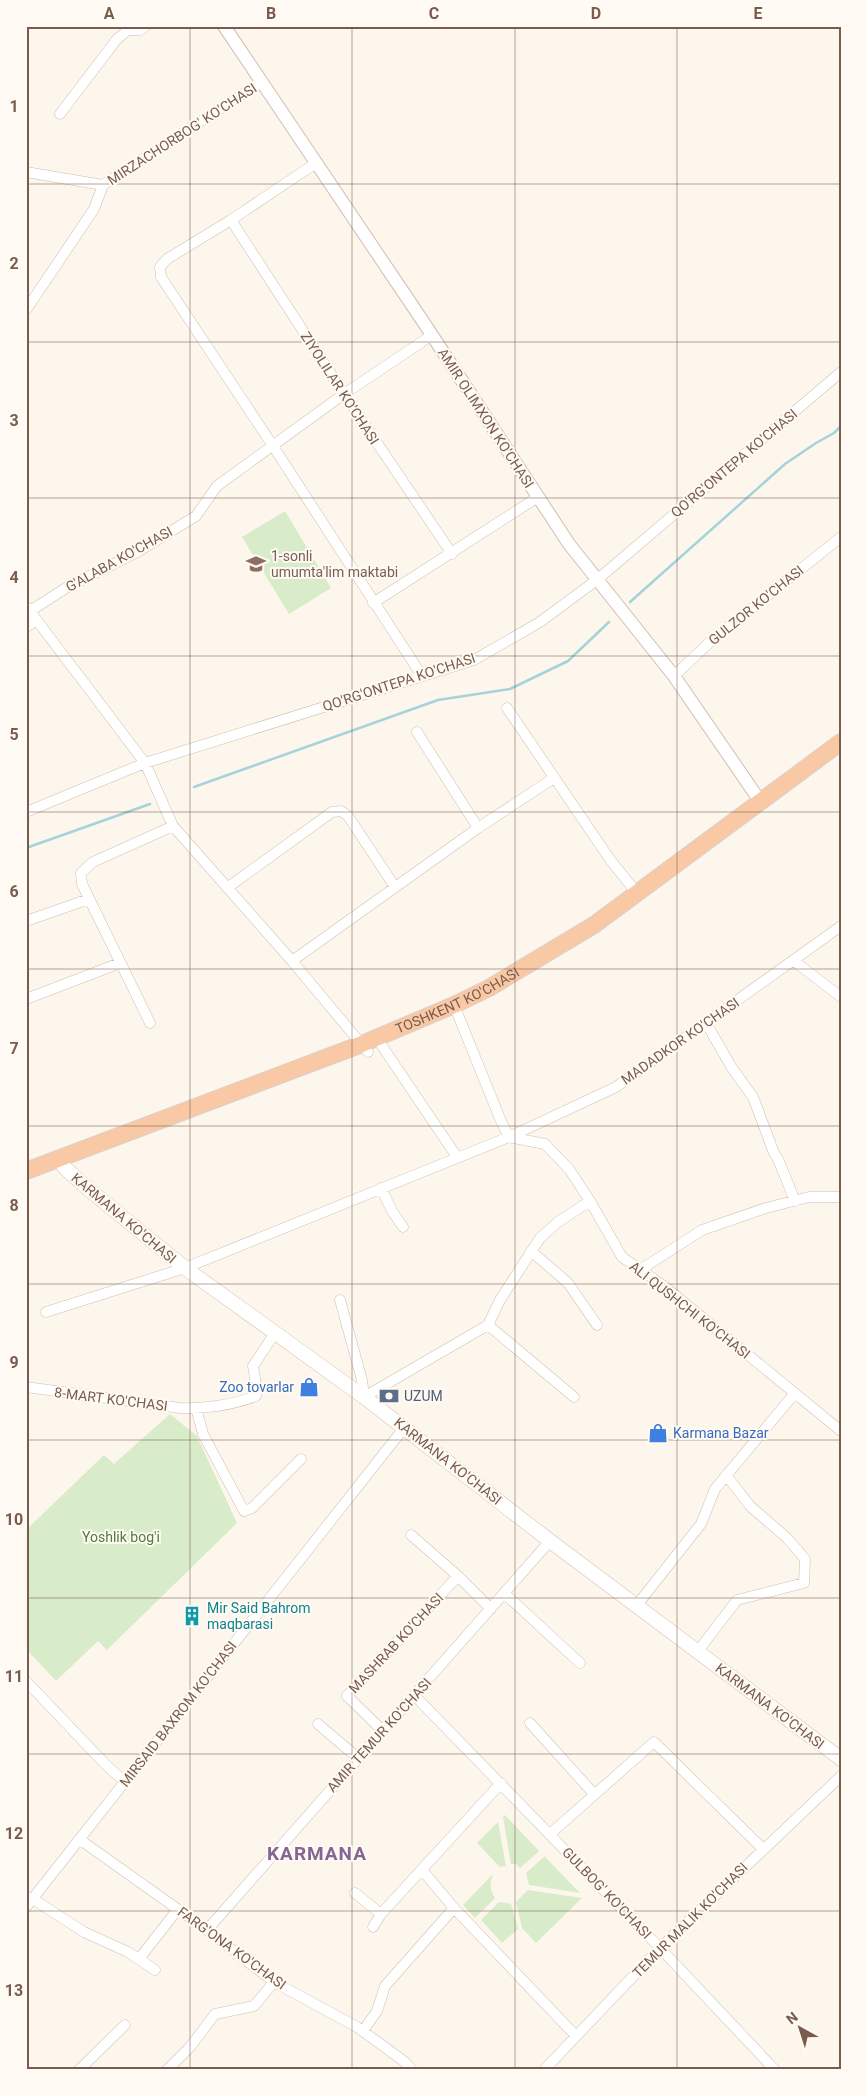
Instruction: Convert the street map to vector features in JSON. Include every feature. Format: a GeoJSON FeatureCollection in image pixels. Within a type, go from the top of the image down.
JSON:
{"type":"FeatureCollection","features":[{"type":"Feature","properties":{"kind":"highway","name":"TOSHKENT KO'CHASI"},"geometry":{"type":"LineString","coordinates":[[26,1181],[63,1162],[371,1047],[528,977],[599,932],[763,806],[841,742]]}},
{"type":"Feature","properties":{"kind":"highway","name":"TOSHKENT KO'CHASI"},"geometry":{"type":"LineString","coordinates":[[455,1010],[594,925],[763,806],[841,755]]}},
{"type":"Feature","properties":{"kind":"highway","name":"TOSHKENT KO'CHASI"},"geometry":{"type":"LineString","coordinates":[[26,1171],[63,1162]]}},
{"type":"Feature","properties":{"kind":"main road","name":"KARMANA KO'CHASI"},"geometry":{"type":"LineString","coordinates":[[63,1162],[87,1188],[185,1268],[364,1397],[550,1541],[841,1759]]}},
{"type":"Feature","properties":{"kind":"street"},"geometry":{"type":"LineString","coordinates":[[60,114],[117,38],[128,30],[140,30],[146,26]]}},
{"type":"Feature","properties":{"kind":"street","name":"AMIR OLIMXON KO'CHASI"},"geometry":{"type":"LineString","coordinates":[[224,26],[432,335],[569,544],[674,676],[763,806]]}},
{"type":"Feature","properties":{"kind":"street","name":"MIRZACHORBOG' KO'CHASI"},"geometry":{"type":"LineString","coordinates":[[26,310],[94,209],[102,186],[261,82]]}},
{"type":"Feature","properties":{"kind":"street"},"geometry":{"type":"LineString","coordinates":[[316,163],[231,220],[168,259],[160,267],[161,277],[422,676]]}},
{"type":"Feature","properties":{"kind":"street","name":"MIRZACHORBOG' KO'CHASI"},"geometry":{"type":"LineString","coordinates":[[26,172],[102,186]]}},
{"type":"Feature","properties":{"kind":"street","name":"ZIYOLILAR KO'CHASI"},"geometry":{"type":"LineString","coordinates":[[231,220],[344,394],[452,554]]}},
{"type":"Feature","properties":{"kind":"street","name":"G'ALABA KO'CHASI"},"geometry":{"type":"LineString","coordinates":[[28,609],[139,551],[196,516],[217,486],[344,394],[432,335]]}},
{"type":"Feature","properties":{"kind":"street","name":"QO'RG'ONTEPA KO'CHASI"},"geometry":{"type":"LineString","coordinates":[[26,812],[146,763],[474,660],[540,622],[598,579],[841,372]]}},
{"type":"Feature","properties":{"kind":"street"},"geometry":{"type":"LineString","coordinates":[[373,603],[538,497]]}},
{"type":"Feature","properties":{"kind":"street","name":"GULZOR KO'CHASI"},"geometry":{"type":"LineString","coordinates":[[674,676],[711,641],[841,537]]}},
{"type":"Feature","properties":{"kind":"street"},"geometry":{"type":"LineString","coordinates":[[28,609],[146,763],[173,826],[371,1047],[457,1157]]}},
{"type":"Feature","properties":{"kind":"street"},"geometry":{"type":"LineString","coordinates":[[26,627],[37,620]]}},
{"type":"Feature","properties":{"kind":"street"},"geometry":{"type":"LineString","coordinates":[[507,708],[611,861],[637,893]]}},
{"type":"Feature","properties":{"kind":"street"},"geometry":{"type":"LineString","coordinates":[[417,732],[478,828]]}},
{"type":"Feature","properties":{"kind":"street"},"geometry":{"type":"LineString","coordinates":[[292,961],[478,828],[554,778]]}},
{"type":"Feature","properties":{"kind":"street"},"geometry":{"type":"LineString","coordinates":[[227,888],[332,812],[341,811],[348,816],[395,887]]}},
{"type":"Feature","properties":{"kind":"street"},"geometry":{"type":"LineString","coordinates":[[150,1023],[82,884],[81,873],[93,862],[173,826]]}},
{"type":"Feature","properties":{"kind":"street"},"geometry":{"type":"LineString","coordinates":[[26,921],[89,899]]}},
{"type":"Feature","properties":{"kind":"street","name":"MADADKOR KO'CHASI"},"geometry":{"type":"LineString","coordinates":[[46,1312],[185,1268],[509,1137],[616,1087],[841,926]]}},
{"type":"Feature","properties":{"kind":"street"},"geometry":{"type":"LineString","coordinates":[[794,961],[841,997]]}},
{"type":"Feature","properties":{"kind":"street"},"geometry":{"type":"LineString","coordinates":[[26,999],[120,963]]}},
{"type":"Feature","properties":{"kind":"street"},"geometry":{"type":"LineString","coordinates":[[455,1010],[509,1137]]}},
{"type":"Feature","properties":{"kind":"street"},"geometry":{"type":"LineString","coordinates":[[706,1024],[732,1068],[753,1097],[795,1201]]}},
{"type":"Feature","properties":{"kind":"street","name":"ALI QUSHCHI KO'CHASI"},"geometry":{"type":"LineString","coordinates":[[509,1137],[546,1144],[569,1169],[622,1257],[664,1286],[841,1431]]}},
{"type":"Feature","properties":{"kind":"street"},"geometry":{"type":"LineString","coordinates":[[381,1188],[392,1211],[403,1227]]}},
{"type":"Feature","properties":{"kind":"street"},"geometry":{"type":"LineString","coordinates":[[640,1270],[702,1230],[766,1208],[809,1197],[841,1197]]}},
{"type":"Feature","properties":{"kind":"street"},"geometry":{"type":"LineString","coordinates":[[340,1300],[362,1380],[364,1397],[488,1325],[500,1300],[540,1238],[558,1222],[590,1201]]}},
{"type":"Feature","properties":{"kind":"street"},"geometry":{"type":"LineString","coordinates":[[531,1251],[568,1283],[597,1325]]}},
{"type":"Feature","properties":{"kind":"street"},"geometry":{"type":"LineString","coordinates":[[488,1325],[574,1398]]}},
{"type":"Feature","properties":{"kind":"street","name":"8-MART KO'CHASI"},"geometry":{"type":"LineString","coordinates":[[26,1387],[170,1407],[196,1408],[249,1398],[256,1396],[257,1390],[253,1366],[275,1333]]}},
{"type":"Feature","properties":{"kind":"street"},"geometry":{"type":"LineString","coordinates":[[637,1606],[701,1524],[715,1489],[795,1393]]}},
{"type":"Feature","properties":{"kind":"street"},"geometry":{"type":"LineString","coordinates":[[196,1408],[203,1434],[239,1506],[244,1511],[252,1508],[301,1459]]}},
{"type":"Feature","properties":{"kind":"street","name":"MIRSAID BAXROM KO'CHASI"},"geometry":{"type":"LineString","coordinates":[[28,1901],[125,1782],[404,1428]]}},
{"type":"Feature","properties":{"kind":"street"},"geometry":{"type":"LineString","coordinates":[[698,1651],[737,1600],[804,1584],[804,1559],[787,1538],[750,1506],[726,1475]]}},
{"type":"Feature","properties":{"kind":"street"},"geometry":{"type":"LineString","coordinates":[[411,1535],[458,1576],[491,1609]]}},
{"type":"Feature","properties":{"kind":"street","name":"AMIR TEMUR KO'CHASI"},"geometry":{"type":"LineString","coordinates":[[207,1930],[550,1541]]}},
{"type":"Feature","properties":{"kind":"street","name":"MASHRAB KO'CHASI"},"geometry":{"type":"LineString","coordinates":[[382,1730],[347,1696],[458,1576]]}},
{"type":"Feature","properties":{"kind":"street"},"geometry":{"type":"LineString","coordinates":[[505,1594],[580,1663]]}},
{"type":"Feature","properties":{"kind":"street"},"geometry":{"type":"LineString","coordinates":[[26,1681],[104,1764],[125,1782]]}},
{"type":"Feature","properties":{"kind":"street","name":"GULBOG' KO'CHASI"},"geometry":{"type":"LineString","coordinates":[[414,1696],[501,1783],[775,2070]]}},
{"type":"Feature","properties":{"kind":"street"},"geometry":{"type":"LineString","coordinates":[[530,1723],[594,1794]]}},
{"type":"Feature","properties":{"kind":"street"},"geometry":{"type":"LineString","coordinates":[[318,1724],[358,1758]]}},
{"type":"Feature","properties":{"kind":"street"},"geometry":{"type":"LineString","coordinates":[[550,1834],[654,1742],[763,1849]]}},
{"type":"Feature","properties":{"kind":"street","name":"TEMUR MALIK KO'CHASI"},"geometry":{"type":"LineString","coordinates":[[544,2070],[660,1948],[841,1776]]}},
{"type":"Feature","properties":{"kind":"street"},"geometry":{"type":"LineString","coordinates":[[373,1927],[380,1914],[501,1783]]}},
{"type":"Feature","properties":{"kind":"street","name":"FARG'ONA KO'CHASI"},"geometry":{"type":"LineString","coordinates":[[79,1839],[207,1930],[274,1982],[363,2030],[405,2062],[412,2070]]}},
{"type":"Feature","properties":{"kind":"street"},"geometry":{"type":"LineString","coordinates":[[422,1870],[454,1908],[576,2036]]}},
{"type":"Feature","properties":{"kind":"street"},"geometry":{"type":"LineString","coordinates":[[355,1893],[380,1914]]}},
{"type":"Feature","properties":{"kind":"street"},"geometry":{"type":"LineString","coordinates":[[28,1901],[84,1932],[139,1959],[155,1970]]}},
{"type":"Feature","properties":{"kind":"street"},"geometry":{"type":"LineString","coordinates":[[363,2030],[377,2012],[385,1986],[454,1908]]}},
{"type":"Feature","properties":{"kind":"street"},"geometry":{"type":"LineString","coordinates":[[139,1959],[178,1909]]}},
{"type":"Feature","properties":{"kind":"street"},"geometry":{"type":"LineString","coordinates":[[167,2070],[190,2047],[215,2014],[254,2006],[274,1982]]}},
{"type":"Feature","properties":{"kind":"street"},"geometry":{"type":"LineString","coordinates":[[79,2070],[125,2025]]}},
{"type":"Feature","properties":{"kind":"green space"},"geometry":{"type":"Polygon","coordinates":[[[285,511],[331,588],[289,614],[242,537],[285,511]]]}},
{"type":"Feature","properties":{"kind":"green space","name":"Yoshlik bog'i"},"geometry":{"type":"Polygon","coordinates":[[[170,1414],[197,1436],[237,1523],[107,1650],[98,1641],[56,1681],[26,1649],[26,1530],[104,1455],[114,1464],[170,1414]]]}},
{"type":"Feature","properties":{"kind":"green space"},"geometry":{"type":"Polygon","coordinates":[[[505,1815],[539,1851],[520,1868],[516,1864],[511,1864],[503,1817],[505,1815]]]}},
{"type":"Feature","properties":{"kind":"green space"},"geometry":{"type":"Polygon","coordinates":[[[498,1822],[506,1866],[500,1867],[477,1843],[498,1822]]]}},
{"type":"Feature","properties":{"kind":"green space"},"geometry":{"type":"Polygon","coordinates":[[[545,1856],[580,1893],[529,1885],[526,1873],[545,1856]]]}},
{"type":"Feature","properties":{"kind":"green space"},"geometry":{"type":"Polygon","coordinates":[[[493,1874],[491,1887],[495,1898],[475,1918],[463,1905],[493,1874]]]}},
{"type":"Feature","properties":{"kind":"green space"},"geometry":{"type":"Polygon","coordinates":[[[528,1890],[582,1898],[536,1943],[522,1928],[516,1902],[528,1890]]]}},
{"type":"Feature","properties":{"kind":"green space"},"geometry":{"type":"Polygon","coordinates":[[[499,1902],[511,1904],[518,1929],[502,1943],[481,1920],[499,1902]]]}},
{"type":"Feature","properties":{"kind":"waterway"},"geometry":{"type":"LineString","coordinates":[[630,602],[785,464],[834,433],[841,426]]}},
{"type":"Feature","properties":{"kind":"waterway"},"geometry":{"type":"LineString","coordinates":[[194,787],[438,700],[510,689],[568,661],[609,622]]}},
{"type":"Feature","properties":{"kind":"waterway"},"geometry":{"type":"LineString","coordinates":[[26,848],[150,804]]}},
{"type":"Feature","properties":{"kind":"place","name":"1-sonli umumta'lim maktabi"},"geometry":{"type":"Point","coordinates":[256,564]}},
{"type":"Feature","properties":{"kind":"place","name":"Zoo tovarlar"},"geometry":{"type":"Point","coordinates":[309,1387]}},
{"type":"Feature","properties":{"kind":"place","name":"UZUM"},"geometry":{"type":"Point","coordinates":[389,1396]}},
{"type":"Feature","properties":{"kind":"place","name":"Karmana Bazar"},"geometry":{"type":"Point","coordinates":[658,1433]}},
{"type":"Feature","properties":{"kind":"place","name":"Mir Said Bahrom maqbarasi"},"geometry":{"type":"Point","coordinates":[192,1616]}},
{"type":"Feature","properties":{"kind":"district","name":"KARMANA"},"geometry":{"type":"Point","coordinates":[317,1853]}}]}
